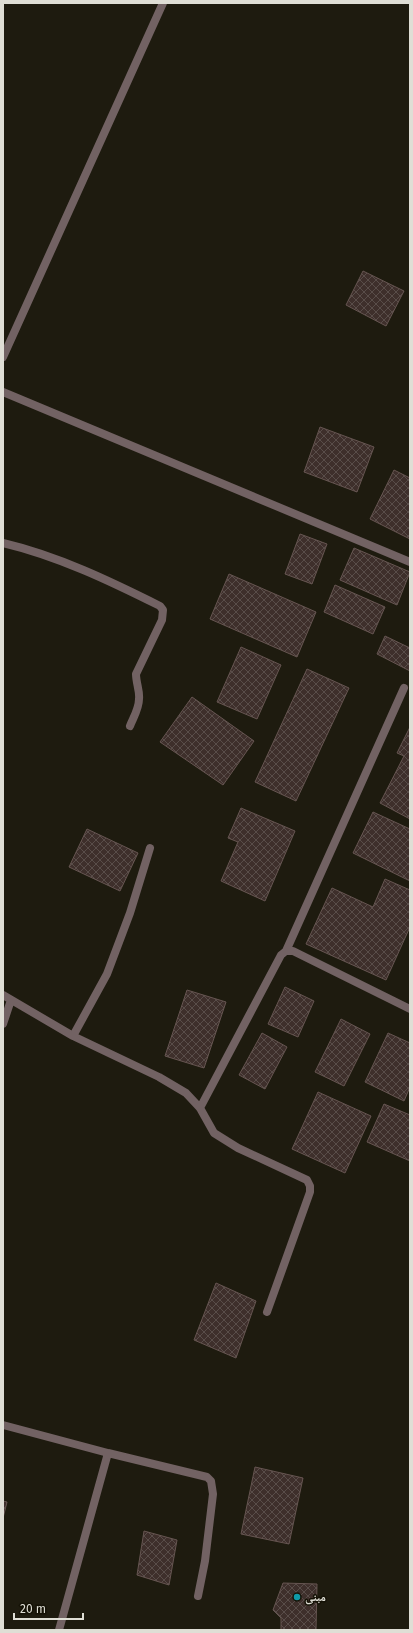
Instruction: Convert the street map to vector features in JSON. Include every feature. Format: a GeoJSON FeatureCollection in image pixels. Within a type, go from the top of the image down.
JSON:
{"type":"FeatureCollection","features":[{"type":"Feature","properties":{"kind":"street"},"geometry":{"type":"LineString","coordinates":[[3,357],[163,3]]}},
{"type":"Feature","properties":{"kind":"street"},"geometry":{"type":"LineString","coordinates":[[3,392],[410,562]]}},
{"type":"Feature","properties":{"kind":"street"},"geometry":{"type":"LineString","coordinates":[[3,543],[25,548],[100,577],[160,606],[163,610],[162,620],[136,674],[136,683],[140,699],[130,726]]}},
{"type":"Feature","properties":{"kind":"street"},"geometry":{"type":"LineString","coordinates":[[200,1108],[281,955],[286,951],[404,688]]}},
{"type":"Feature","properties":{"kind":"street"},"geometry":{"type":"LineString","coordinates":[[73,1036],[107,974],[130,913],[150,848]]}},
{"type":"Feature","properties":{"kind":"street"},"geometry":{"type":"LineString","coordinates":[[286,951],[293,951],[410,1010]]}},
{"type":"Feature","properties":{"kind":"street"},"geometry":{"type":"LineString","coordinates":[[3,995],[73,1036],[159,1077],[186,1093],[200,1108],[214,1132],[238,1148],[307,1180],[310,1186],[310,1192],[267,1312]]}},
{"type":"Feature","properties":{"kind":"street"},"geometry":{"type":"LineString","coordinates":[[3,1024],[11,1000]]}},
{"type":"Feature","properties":{"kind":"street"},"geometry":{"type":"LineString","coordinates":[[3,1425],[207,1477],[211,1481],[213,1494],[205,1561],[198,1596]]}},
{"type":"Feature","properties":{"kind":"street"},"geometry":{"type":"LineString","coordinates":[[59,1630],[108,1453]]}},
{"type":"Feature","properties":{"kind":"building"},"geometry":{"type":"Polygon","coordinates":[[[363,271],[404,291],[386,326],[346,305],[363,271]]]}},
{"type":"Feature","properties":{"kind":"building"},"geometry":{"type":"Polygon","coordinates":[[[320,427],[374,447],[357,492],[304,472],[320,427]]]}},
{"type":"Feature","properties":{"kind":"building"},"geometry":{"type":"Polygon","coordinates":[[[394,470],[410,478],[410,539],[370,519],[394,470]]]}},
{"type":"Feature","properties":{"kind":"building"},"geometry":{"type":"Polygon","coordinates":[[[300,534],[327,544],[312,584],[285,574],[300,534]]]}},
{"type":"Feature","properties":{"kind":"building"},"geometry":{"type":"Polygon","coordinates":[[[354,548],[410,572],[397,605],[340,580],[354,548]]]}},
{"type":"Feature","properties":{"kind":"building"},"geometry":{"type":"Polygon","coordinates":[[[229,574],[316,612],[297,657],[210,619],[229,574]]]}},
{"type":"Feature","properties":{"kind":"building"},"geometry":{"type":"Polygon","coordinates":[[[335,585],[385,607],[373,634],[324,612],[335,585]]]}},
{"type":"Feature","properties":{"kind":"building"},"geometry":{"type":"Polygon","coordinates":[[[385,636],[410,648],[410,671],[377,654],[385,636]]]}},
{"type":"Feature","properties":{"kind":"building"},"geometry":{"type":"Polygon","coordinates":[[[241,647],[281,665],[257,719],[217,702],[241,647]]]}},
{"type":"Feature","properties":{"kind":"building"},"geometry":{"type":"Polygon","coordinates":[[[307,669],[349,688],[296,801],[255,782],[307,669]]]}},
{"type":"Feature","properties":{"kind":"building"},"geometry":{"type":"Polygon","coordinates":[[[192,697],[254,741],[223,785],[160,742],[192,697]]]}},
{"type":"Feature","properties":{"kind":"building"},"geometry":{"type":"Polygon","coordinates":[[[410,727],[410,819],[380,803],[404,756],[397,753],[410,727]]]}},
{"type":"Feature","properties":{"kind":"building"},"geometry":{"type":"Polygon","coordinates":[[[241,808],[295,831],[265,901],[221,881],[238,842],[228,838],[241,808]]]}},
{"type":"Feature","properties":{"kind":"building"},"geometry":{"type":"Polygon","coordinates":[[[373,812],[410,829],[410,881],[353,853],[373,812]]]}},
{"type":"Feature","properties":{"kind":"building"},"geometry":{"type":"Polygon","coordinates":[[[87,829],[138,853],[120,891],[69,867],[87,829]]]}},
{"type":"Feature","properties":{"kind":"building"},"geometry":{"type":"Polygon","coordinates":[[[385,879],[410,890],[410,927],[386,980],[306,944],[332,888],[373,907],[385,879]]]}},
{"type":"Feature","properties":{"kind":"building"},"geometry":{"type":"Polygon","coordinates":[[[285,987],[314,1001],[298,1037],[268,1024],[285,987]]]}},
{"type":"Feature","properties":{"kind":"building"},"geometry":{"type":"Polygon","coordinates":[[[187,990],[226,1002],[204,1068],[165,1056],[187,990]]]}},
{"type":"Feature","properties":{"kind":"building"},"geometry":{"type":"Polygon","coordinates":[[[341,1019],[370,1034],[344,1086],[315,1072],[341,1019]]]}},
{"type":"Feature","properties":{"kind":"building"},"geometry":{"type":"Polygon","coordinates":[[[262,1033],[287,1047],[265,1089],[239,1075],[262,1033]]]}},
{"type":"Feature","properties":{"kind":"building"},"geometry":{"type":"Polygon","coordinates":[[[388,1033],[410,1043],[410,1087],[404,1101],[365,1082],[388,1033]]]}},
{"type":"Feature","properties":{"kind":"building"},"geometry":{"type":"Polygon","coordinates":[[[318,1092],[371,1116],[345,1173],[292,1149],[318,1092]]]}},
{"type":"Feature","properties":{"kind":"building"},"geometry":{"type":"Polygon","coordinates":[[[384,1104],[410,1115],[410,1161],[367,1142],[384,1104]]]}},
{"type":"Feature","properties":{"kind":"building"},"geometry":{"type":"Polygon","coordinates":[[[216,1283],[256,1301],[236,1358],[194,1340],[216,1283]]]}},
{"type":"Feature","properties":{"kind":"building"},"geometry":{"type":"Polygon","coordinates":[[[255,1467],[303,1478],[289,1544],[241,1534],[255,1467]]]}},
{"type":"Feature","properties":{"kind":"building"},"geometry":{"type":"Polygon","coordinates":[[[3,1501],[7,1502],[3,1518],[3,1501]]]}},
{"type":"Feature","properties":{"kind":"building"},"geometry":{"type":"Polygon","coordinates":[[[144,1531],[177,1540],[169,1585],[137,1575],[144,1531]]]}},
{"type":"Feature","properties":{"kind":"building","name":"مبنى"},"geometry":{"type":"Polygon","coordinates":[[[283,1583],[317,1584],[316,1630],[281,1630],[281,1618],[273,1610],[283,1583]]]}},
{"type":"Feature","properties":{"kind":"place","name":"مبنى"},"geometry":{"type":"Point","coordinates":[297,1597]}}]}
